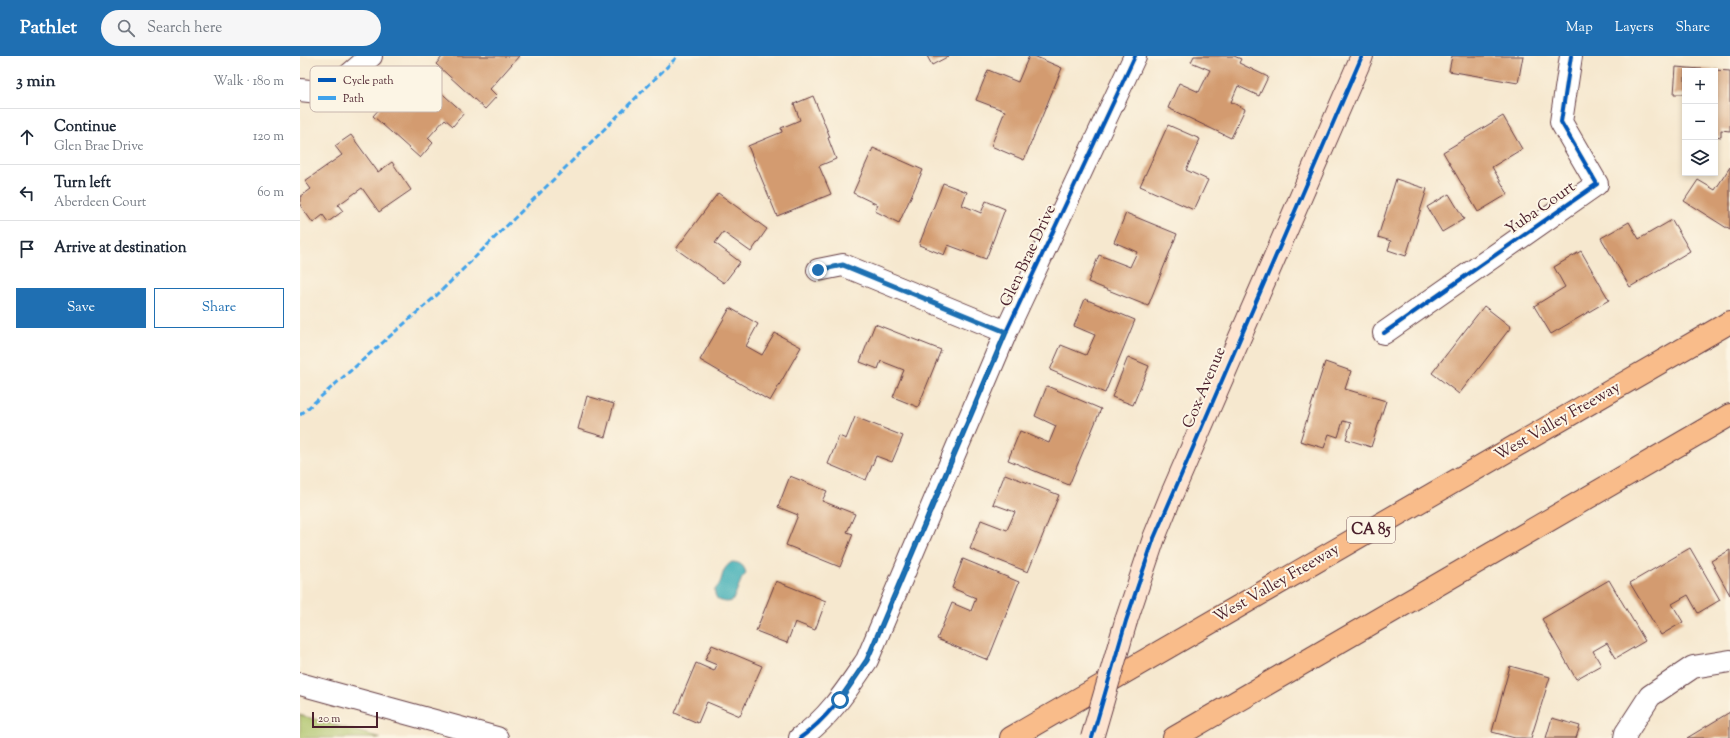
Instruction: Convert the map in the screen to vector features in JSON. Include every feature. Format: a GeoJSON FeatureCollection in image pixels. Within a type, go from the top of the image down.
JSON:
{"type":"FeatureCollection","features":[{"type":"Feature","properties":{"kind":"highway","name":"West Valley Freeway"},"geometry":{"type":"LineString","coordinates":[[1011,738],[1730,322]]}},
{"type":"Feature","properties":{"kind":"highway"},"geometry":{"type":"LineString","coordinates":[[1174,738],[1730,415]]}},
{"type":"Feature","properties":{"kind":"main road","name":"Cox Avenue"},"geometry":{"type":"LineString","coordinates":[[1092,738],[1126,621],[1154,538],[1362,56]]}},
{"type":"Feature","properties":{"kind":"street"},"geometry":{"type":"LineString","coordinates":[[359,66],[371,56]]}},
{"type":"Feature","properties":{"kind":"street","name":"Glen Brae Drive"},"geometry":{"type":"LineString","coordinates":[[800,738],[810,732],[840,700],[867,660],[1006,332],[1135,56]]}},
{"type":"Feature","properties":{"kind":"street","name":"Yuba Court"},"geometry":{"type":"LineString","coordinates":[[1384,333],[1597,184],[1561,122],[1571,56]]}},
{"type":"Feature","properties":{"kind":"street"},"geometry":{"type":"LineString","coordinates":[[300,90],[310,91]]}},
{"type":"Feature","properties":{"kind":"street"},"geometry":{"type":"LineString","coordinates":[[818,270],[843,265],[1006,332]]}},
{"type":"Feature","properties":{"kind":"street"},"geometry":{"type":"LineString","coordinates":[[1625,738],[1650,696],[1693,667],[1730,661]]}},
{"type":"Feature","properties":{"kind":"street"},"geometry":{"type":"LineString","coordinates":[[300,684],[497,738]]}},
{"type":"Feature","properties":{"kind":"green space"},"geometry":{"type":"Polygon","coordinates":[[[300,715],[381,738],[300,738],[300,715]]]}},
{"type":"Feature","properties":{"kind":"water"},"geometry":{"type":"Polygon","coordinates":[[[732,562],[742,565],[746,574],[742,578],[733,600],[722,602],[717,599],[715,591],[720,583],[725,568],[732,562]]]}},
{"type":"Feature","properties":{"kind":"building"},"geometry":{"type":"Polygon","coordinates":[[[443,56],[519,56],[490,89],[497,96],[485,109],[442,70],[442,66],[438,66],[436,64],[443,56]]]}},
{"type":"Feature","properties":{"kind":"building"},"geometry":{"type":"Polygon","coordinates":[[[927,56],[949,56],[932,65],[927,56]]]}},
{"type":"Feature","properties":{"kind":"building"},"geometry":{"type":"Polygon","coordinates":[[[1029,56],[1034,56],[1062,68],[1024,160],[991,146],[1005,111],[976,100],[988,70],[1018,82],[1029,56]]]}},
{"type":"Feature","properties":{"kind":"building"},"geometry":{"type":"Polygon","coordinates":[[[1194,56],[1234,56],[1241,59],[1239,63],[1268,77],[1259,96],[1238,86],[1231,102],[1245,109],[1231,138],[1168,108],[1179,83],[1199,92],[1210,70],[1191,62],[1194,56]]]}},
{"type":"Feature","properties":{"kind":"building"},"geometry":{"type":"Polygon","coordinates":[[[1452,56],[1523,56],[1518,83],[1449,71],[1452,56]]]}},
{"type":"Feature","properties":{"kind":"building"},"geometry":{"type":"Polygon","coordinates":[[[1676,67],[1688,68],[1682,68],[1682,94],[1674,94],[1676,67]]]}},
{"type":"Feature","properties":{"kind":"building"},"geometry":{"type":"Polygon","coordinates":[[[1718,70],[1730,71],[1730,131],[1721,130],[1721,137],[1718,136],[1718,70]]]}},
{"type":"Feature","properties":{"kind":"building"},"geometry":{"type":"Polygon","coordinates":[[[442,93],[464,113],[453,126],[445,119],[428,138],[433,143],[420,158],[373,116],[377,112],[442,112],[442,93]]]}},
{"type":"Feature","properties":{"kind":"building"},"geometry":{"type":"Polygon","coordinates":[[[813,96],[830,137],[828,138],[836,159],[819,166],[831,194],[777,216],[748,146],[782,132],[781,128],[800,120],[794,104],[813,96]]]}},
{"type":"Feature","properties":{"kind":"building"},"geometry":{"type":"Polygon","coordinates":[[[1503,116],[1522,149],[1492,167],[1508,194],[1478,212],[1443,152],[1503,116]]]}},
{"type":"Feature","properties":{"kind":"building"},"geometry":{"type":"Polygon","coordinates":[[[1168,125],[1200,139],[1186,170],[1208,180],[1194,210],[1140,186],[1168,125]]]}},
{"type":"Feature","properties":{"kind":"building"},"geometry":{"type":"Polygon","coordinates":[[[351,135],[378,172],[392,162],[411,190],[379,212],[362,188],[338,205],[343,211],[328,222],[323,215],[313,223],[300,205],[300,197],[311,189],[305,181],[342,155],[335,146],[351,135]]]}},
{"type":"Feature","properties":{"kind":"building"},"geometry":{"type":"Polygon","coordinates":[[[873,148],[923,170],[899,223],[875,211],[878,205],[853,193],[873,148]]]}},
{"type":"Feature","properties":{"kind":"building"},"geometry":{"type":"Polygon","coordinates":[[[1730,167],[1730,230],[1684,201],[1698,180],[1715,190],[1730,167]]]}},
{"type":"Feature","properties":{"kind":"building"},"geometry":{"type":"Polygon","coordinates":[[[1396,179],[1427,189],[1406,256],[1388,250],[1391,241],[1378,237],[1396,179]]]}},
{"type":"Feature","properties":{"kind":"building"},"geometry":{"type":"Polygon","coordinates":[[[943,183],[967,192],[962,205],[981,213],[986,201],[1005,209],[986,259],[948,245],[944,255],[919,245],[943,183]]]}},
{"type":"Feature","properties":{"kind":"building"},"geometry":{"type":"Polygon","coordinates":[[[718,193],[767,229],[751,252],[723,232],[715,243],[740,262],[724,283],[676,249],[718,193]]]}},
{"type":"Feature","properties":{"kind":"building"},"geometry":{"type":"Polygon","coordinates":[[[1449,194],[1464,219],[1442,232],[1427,207],[1449,194]]]}},
{"type":"Feature","properties":{"kind":"building"},"geometry":{"type":"Polygon","coordinates":[[[1126,213],[1177,234],[1148,306],[1088,282],[1099,255],[1130,267],[1137,252],[1114,242],[1126,213]]]}},
{"type":"Feature","properties":{"kind":"building"},"geometry":{"type":"Polygon","coordinates":[[[1672,220],[1690,251],[1630,287],[1601,238],[1629,222],[1639,239],[1672,220]]]}},
{"type":"Feature","properties":{"kind":"building"},"geometry":{"type":"Polygon","coordinates":[[[1581,251],[1609,300],[1551,334],[1534,306],[1565,287],[1554,267],[1581,251]]]}},
{"type":"Feature","properties":{"kind":"building"},"geometry":{"type":"Polygon","coordinates":[[[1085,299],[1135,320],[1105,393],[1050,370],[1061,345],[1086,355],[1095,335],[1074,326],[1085,299]]]}},
{"type":"Feature","properties":{"kind":"building"},"geometry":{"type":"Polygon","coordinates":[[[1484,306],[1511,327],[1459,394],[1432,373],[1484,306]]]}},
{"type":"Feature","properties":{"kind":"building"},"geometry":{"type":"Polygon","coordinates":[[[730,308],[758,324],[746,346],[762,355],[775,333],[801,347],[770,401],[700,360],[730,308]]]}},
{"type":"Feature","properties":{"kind":"building"},"geometry":{"type":"Polygon","coordinates":[[[875,324],[941,350],[918,407],[893,397],[904,370],[881,361],[878,369],[860,362],[875,324]]]}},
{"type":"Feature","properties":{"kind":"building"},"geometry":{"type":"Polygon","coordinates":[[[1128,357],[1149,366],[1133,405],[1112,397],[1128,357]]]}},
{"type":"Feature","properties":{"kind":"building"},"geometry":{"type":"Polygon","coordinates":[[[1325,362],[1351,371],[1345,389],[1386,401],[1371,447],[1346,439],[1351,423],[1343,421],[1338,437],[1329,434],[1324,448],[1300,441],[1325,362]]]}},
{"type":"Feature","properties":{"kind":"building"},"geometry":{"type":"Polygon","coordinates":[[[1047,386],[1101,409],[1069,485],[1008,460],[1020,431],[1049,443],[1056,426],[1035,416],[1047,386]]]}},
{"type":"Feature","properties":{"kind":"building"},"geometry":{"type":"Polygon","coordinates":[[[587,396],[614,404],[605,437],[578,429],[587,396]]]}},
{"type":"Feature","properties":{"kind":"building"},"geometry":{"type":"Polygon","coordinates":[[[855,417],[903,436],[892,462],[876,456],[866,480],[828,464],[839,436],[846,439],[855,417]]]}},
{"type":"Feature","properties":{"kind":"building"},"geometry":{"type":"Polygon","coordinates":[[[1005,474],[1059,495],[1028,572],[970,549],[981,520],[1007,530],[1015,512],[993,504],[1005,474]]]}},
{"type":"Feature","properties":{"kind":"building"},"geometry":{"type":"Polygon","coordinates":[[[790,476],[827,491],[822,501],[855,514],[847,532],[853,534],[840,567],[786,545],[798,515],[778,507],[790,476]]]}},
{"type":"Feature","properties":{"kind":"building"},"geometry":{"type":"Polygon","coordinates":[[[1690,548],[1720,600],[1698,613],[1688,595],[1672,604],[1683,622],[1661,635],[1630,583],[1690,548]]]}},
{"type":"Feature","properties":{"kind":"building"},"geometry":{"type":"Polygon","coordinates":[[[1730,550],[1730,595],[1711,561],[1730,550]]]}},
{"type":"Feature","properties":{"kind":"building"},"geometry":{"type":"Polygon","coordinates":[[[963,559],[1019,582],[988,660],[937,639],[952,603],[971,611],[976,598],[952,588],[963,559]]]}},
{"type":"Feature","properties":{"kind":"building"},"geometry":{"type":"Polygon","coordinates":[[[1609,580],[1645,641],[1616,658],[1607,643],[1593,651],[1601,665],[1576,679],[1542,619],[1609,580]]]}},
{"type":"Feature","properties":{"kind":"building"},"geometry":{"type":"Polygon","coordinates":[[[776,581],[826,601],[815,630],[795,622],[787,643],[756,631],[776,581]]]}},
{"type":"Feature","properties":{"kind":"building"},"geometry":{"type":"Polygon","coordinates":[[[712,645],[762,666],[740,716],[707,702],[698,723],[675,713],[696,663],[714,671],[717,665],[705,660],[712,645]]]}},
{"type":"Feature","properties":{"kind":"building"},"geometry":{"type":"Polygon","coordinates":[[[1510,666],[1550,677],[1531,738],[1515,738],[1492,732],[1510,666]]]}},
{"type":"Feature","properties":{"kind":"building"},"geometry":{"type":"Polygon","coordinates":[[[1730,712],[1730,738],[1687,738],[1730,712]]]}},
{"type":"Feature","properties":{"kind":"building"},"geometry":{"type":"Polygon","coordinates":[[[1552,718],[1580,726],[1576,738],[1546,738],[1552,718]]]}},
{"type":"Feature","properties":{"kind":"marked path"},"geometry":{"type":"LineString","coordinates":[[300,415],[437,295],[678,56]]}},
{"type":"Feature","properties":{"kind":"cycle path"},"geometry":{"type":"LineString","coordinates":[[800,738],[829,712],[867,660],[1006,332],[1135,56]]}},
{"type":"Feature","properties":{"kind":"cycle path"},"geometry":{"type":"LineString","coordinates":[[1092,738],[1126,621],[1154,538],[1362,56]]}},
{"type":"Feature","properties":{"kind":"cycle path"},"geometry":{"type":"LineString","coordinates":[[1384,333],[1597,184],[1561,122],[1571,56]]}},
{"type":"Feature","properties":{"kind":"route"},"geometry":{"type":"LineString","coordinates":[[818,270],[843,265],[1006,332],[867,660],[840,700]]}}]}
